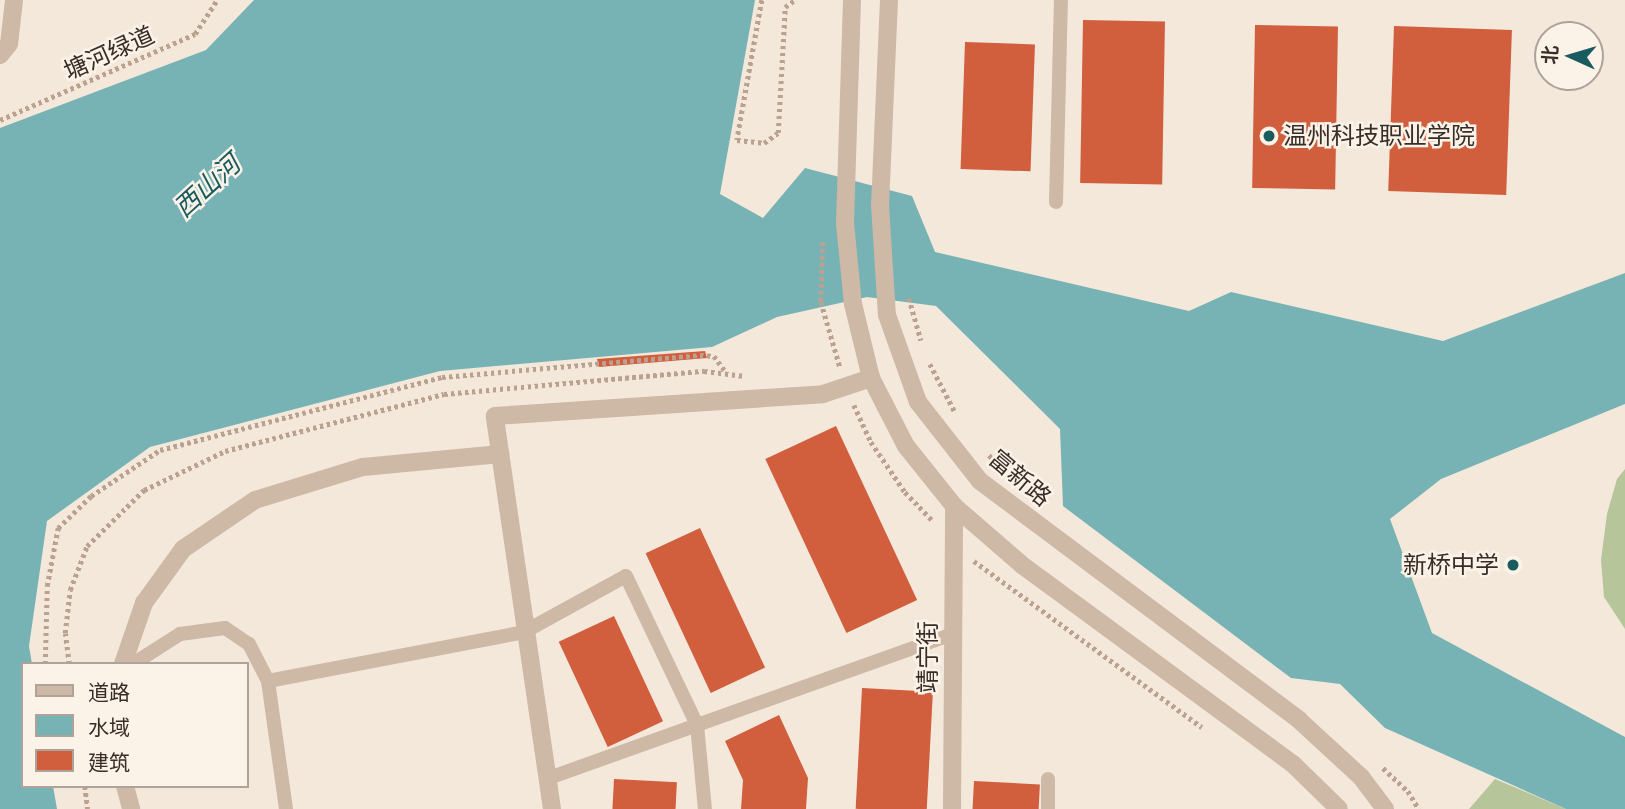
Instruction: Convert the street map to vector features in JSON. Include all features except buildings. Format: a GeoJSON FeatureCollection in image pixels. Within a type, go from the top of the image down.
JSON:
{"type":"FeatureCollection","features":[{"type":"Feature","properties":{"kind":"street"},"geometry":{"type":"LineString","coordinates":[[0,55],[9,44],[14,0]]}},
{"type":"Feature","properties":{"kind":"street"},"geometry":{"type":"LineString","coordinates":[[852,0],[845,223],[853,304],[871,378],[906,446],[954,506],[1022,565],[1293,764],[1339,809]]}},
{"type":"Feature","properties":{"kind":"street","name":"富新路"},"geometry":{"type":"LineString","coordinates":[[889,0],[882,233],[887,315],[918,402],[980,481],[1299,720],[1361,777],[1385,809]]}},
{"type":"Feature","properties":{"kind":"street"},"geometry":{"type":"LineString","coordinates":[[552,809],[524,632],[495,416],[823,394],[871,378]]}},
{"type":"Feature","properties":{"kind":"street"},"geometry":{"type":"LineString","coordinates":[[124,662],[144,603],[183,549],[255,500],[363,467],[500,454]]}},
{"type":"Feature","properties":{"kind":"street","name":"靖宁街"},"geometry":{"type":"LineString","coordinates":[[952,809],[954,506]]}},
{"type":"Feature","properties":{"kind":"street"},"geometry":{"type":"LineString","coordinates":[[126,788],[131,809]]}},
{"type":"Feature","properties":{"kind":"lane"},"geometry":{"type":"LineString","coordinates":[[1056,202],[1061,0]]}},
{"type":"Feature","properties":{"kind":"lane"},"geometry":{"type":"LineString","coordinates":[[268,681],[524,632],[626,576],[697,725],[705,809]]}},
{"type":"Feature","properties":{"kind":"lane"},"geometry":{"type":"LineString","coordinates":[[136,662],[180,634],[225,628],[249,644],[268,681],[286,809]]}},
{"type":"Feature","properties":{"kind":"lane"},"geometry":{"type":"LineString","coordinates":[[549,778],[953,634]]}},
{"type":"Feature","properties":{"kind":"lane"},"geometry":{"type":"LineString","coordinates":[[1048,779],[1048,809]]}},
{"type":"Feature","properties":{"kind":"path","name":"塘河绿道"},"geometry":{"type":"LineString","coordinates":[[0,120],[195,34],[217,0]]}},
{"type":"Feature","properties":{"kind":"path"},"geometry":{"type":"LineString","coordinates":[[762,0],[737,140],[764,143],[778,133],[785,7],[795,0]]}},
{"type":"Feature","properties":{"kind":"path"},"geometry":{"type":"LineString","coordinates":[[908,295],[929,363],[961,421]]}},
{"type":"Feature","properties":{"kind":"path"},"geometry":{"type":"LineString","coordinates":[[45,662],[47,586],[58,528],[91,496],[160,450],[442,377],[701,355],[713,356],[728,374]]}},
{"type":"Feature","properties":{"kind":"path"},"geometry":{"type":"LineString","coordinates":[[982,448],[1010,475]]}},
{"type":"Feature","properties":{"kind":"path"},"geometry":{"type":"LineString","coordinates":[[1379,765],[1408,791],[1419,809]]}},
{"type":"Feature","properties":{"kind":"path"},"geometry":{"type":"LineString","coordinates":[[85,788],[88,809]]}},
{"type":"Feature","properties":{"kind":"green space"},"geometry":{"type":"Polygon","coordinates":[[[1625,469],[1625,629],[1604,597],[1601,560],[1607,514],[1617,479],[1625,469]]]}},
{"type":"Feature","properties":{"kind":"green space"},"geometry":{"type":"Polygon","coordinates":[[[1495,779],[1566,809],[1469,809],[1495,779]]]}},
{"type":"Feature","properties":{"kind":"water","name":"西山河"},"geometry":{"type":"Polygon","coordinates":[[[254,0],[755,0],[720,194],[763,218],[805,168],[912,196],[935,252],[1189,311],[1231,292],[1443,341],[1625,273],[1625,404],[1441,479],[1390,519],[1432,633],[1625,737],[1625,809],[1566,809],[1385,728],[1340,684],[1291,678],[1063,506],[1060,429],[936,306],[867,297],[777,317],[712,347],[440,371],[150,447],[47,521],[29,646],[32,662],[21,662],[21,788],[53,788],[57,809],[0,809],[0,128],[206,50],[254,0]]]}},
{"type":"Feature","properties":{"kind":"place","name":"温州科技职业学院"},"geometry":{"type":"Point","coordinates":[1269,136]}},
{"type":"Feature","properties":{"kind":"place","name":"新桥中学"},"geometry":{"type":"Point","coordinates":[1513,565]}}]}
